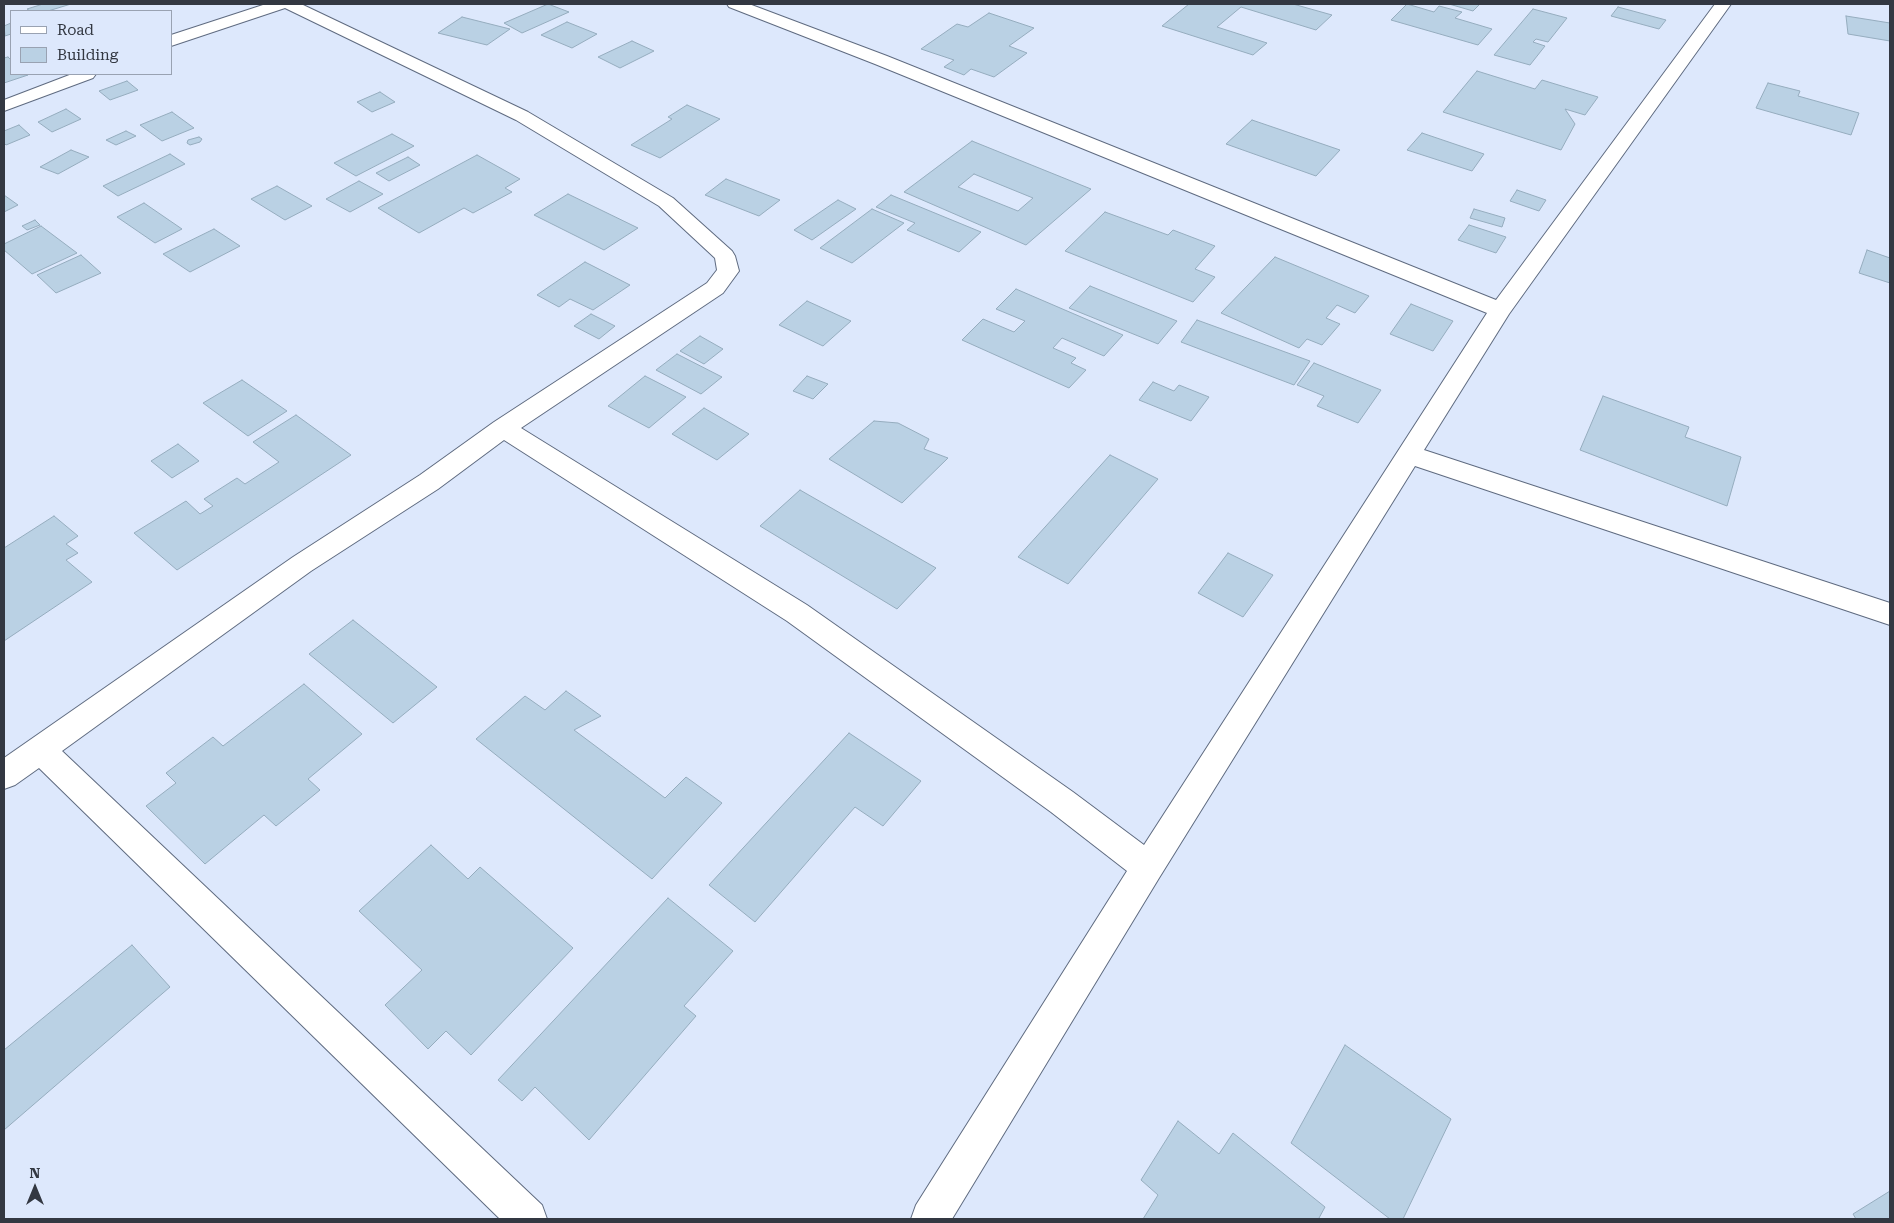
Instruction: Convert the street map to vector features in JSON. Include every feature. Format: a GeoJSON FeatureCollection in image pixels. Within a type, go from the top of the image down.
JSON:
{"type":"FeatureCollection","features":[{"type":"Feature","properties":{"kind":"street"},"geometry":{"type":"LineString","coordinates":[[172,41],[281,4]]}},
{"type":"Feature","properties":{"kind":"street"},"geometry":{"type":"LineString","coordinates":[[4,775],[302,564],[429,482],[502,428],[715,288],[728,271],[725,256],[666,202],[522,116],[289,4]]}},
{"type":"Feature","properties":{"kind":"street"},"geometry":{"type":"LineString","coordinates":[[735,4],[890,64],[1500,310]]}},
{"type":"Feature","properties":{"kind":"street"},"geometry":{"type":"LineString","coordinates":[[930,1219],[1148,867],[1500,310],[1723,4]]}},
{"type":"Feature","properties":{"kind":"street"},"geometry":{"type":"LineString","coordinates":[[4,106],[84,75]]}},
{"type":"Feature","properties":{"kind":"street"},"geometry":{"type":"LineString","coordinates":[[502,428],[797,613],[1062,802],[1148,867]]}},
{"type":"Feature","properties":{"kind":"street"},"geometry":{"type":"LineString","coordinates":[[1410,455],[1890,614]]}},
{"type":"Feature","properties":{"kind":"street"},"geometry":{"type":"LineString","coordinates":[[40,748],[528,1219]]}},
{"type":"Feature","properties":{"kind":"building"},"geometry":{"type":"Polygon","coordinates":[[[43,4],[71,4],[51,10],[27,9],[43,4]]]}},
{"type":"Feature","properties":{"kind":"building"},"geometry":{"type":"Polygon","coordinates":[[[548,4],[569,12],[522,33],[504,23],[548,4]]]}},
{"type":"Feature","properties":{"kind":"building"},"geometry":{"type":"Polygon","coordinates":[[[1189,4],[1293,4],[1332,15],[1316,30],[1241,7],[1217,27],[1267,43],[1253,55],[1162,26],[1189,4]]]}},
{"type":"Feature","properties":{"kind":"building"},"geometry":{"type":"Polygon","coordinates":[[[1407,4],[1434,12],[1439,6],[1462,12],[1455,18],[1492,29],[1478,45],[1391,20],[1407,4]]]}},
{"type":"Feature","properties":{"kind":"building"},"geometry":{"type":"Polygon","coordinates":[[[1449,4],[1480,4],[1473,11],[1449,4]]]}},
{"type":"Feature","properties":{"kind":"building"},"geometry":{"type":"Polygon","coordinates":[[[1618,7],[1666,20],[1659,29],[1611,16],[1618,7]]]}},
{"type":"Feature","properties":{"kind":"building"},"geometry":{"type":"Polygon","coordinates":[[[1533,9],[1567,18],[1548,42],[1536,39],[1533,42],[1545,46],[1530,65],[1494,55],[1533,9]]]}},
{"type":"Feature","properties":{"kind":"building"},"geometry":{"type":"Polygon","coordinates":[[[989,13],[1034,28],[1009,46],[1027,53],[994,77],[971,69],[964,75],[944,67],[954,60],[921,49],[957,24],[968,27],[989,13]]]}},
{"type":"Feature","properties":{"kind":"building"},"geometry":{"type":"Polygon","coordinates":[[[1846,16],[1890,23],[1890,41],[1848,34],[1846,16]]]}},
{"type":"Feature","properties":{"kind":"building"},"geometry":{"type":"Polygon","coordinates":[[[462,17],[510,29],[487,45],[438,33],[462,17]]]}},
{"type":"Feature","properties":{"kind":"building"},"geometry":{"type":"Polygon","coordinates":[[[567,22],[597,34],[572,48],[541,35],[567,22]]]}},
{"type":"Feature","properties":{"kind":"building"},"geometry":{"type":"Polygon","coordinates":[[[10,23],[10,34],[5,36],[4,26],[10,23]]]}},
{"type":"Feature","properties":{"kind":"building"},"geometry":{"type":"Polygon","coordinates":[[[632,41],[654,51],[620,68],[598,57],[632,41]]]}},
{"type":"Feature","properties":{"kind":"building"},"geometry":{"type":"Polygon","coordinates":[[[8,57],[10,59],[10,75],[28,75],[4,83],[4,58],[8,57]]]}},
{"type":"Feature","properties":{"kind":"building"},"geometry":{"type":"Polygon","coordinates":[[[1477,71],[1535,89],[1542,80],[1598,97],[1585,115],[1565,109],[1575,124],[1561,150],[1443,112],[1477,71]]]}},
{"type":"Feature","properties":{"kind":"building"},"geometry":{"type":"Polygon","coordinates":[[[127,81],[138,90],[110,100],[99,91],[127,81]]]}},
{"type":"Feature","properties":{"kind":"building"},"geometry":{"type":"Polygon","coordinates":[[[1768,83],[1800,91],[1798,96],[1859,113],[1851,135],[1756,108],[1768,83]]]}},
{"type":"Feature","properties":{"kind":"building"},"geometry":{"type":"Polygon","coordinates":[[[380,92],[395,102],[372,112],[357,102],[380,92]]]}},
{"type":"Feature","properties":{"kind":"building"},"geometry":{"type":"Polygon","coordinates":[[[687,105],[720,119],[660,158],[631,145],[672,119],[668,117],[687,105]]]}},
{"type":"Feature","properties":{"kind":"building"},"geometry":{"type":"Polygon","coordinates":[[[66,109],[81,119],[52,132],[38,122],[66,109]]]}},
{"type":"Feature","properties":{"kind":"building"},"geometry":{"type":"Polygon","coordinates":[[[172,112],[194,128],[162,141],[140,125],[172,112]]]}},
{"type":"Feature","properties":{"kind":"building"},"geometry":{"type":"Polygon","coordinates":[[[1252,120],[1340,150],[1316,176],[1226,144],[1252,120]]]}},
{"type":"Feature","properties":{"kind":"building"},"geometry":{"type":"Polygon","coordinates":[[[19,125],[30,135],[6,145],[4,143],[4,131],[19,125]]]}},
{"type":"Feature","properties":{"kind":"building"},"geometry":{"type":"Polygon","coordinates":[[[126,131],[136,136],[116,145],[106,140],[126,131]]]}},
{"type":"Feature","properties":{"kind":"building"},"geometry":{"type":"Polygon","coordinates":[[[1422,133],[1484,154],[1472,171],[1407,150],[1422,133]]]}},
{"type":"Feature","properties":{"kind":"building"},"geometry":{"type":"Polygon","coordinates":[[[392,134],[414,146],[356,176],[334,163],[392,134]]]}},
{"type":"Feature","properties":{"kind":"building"},"geometry":{"type":"Polygon","coordinates":[[[199,137],[202,139],[200,142],[190,145],[187,143],[188,140],[199,137]]]}},
{"type":"Feature","properties":{"kind":"building"},"geometry":{"type":"Polygon","coordinates":[[[972,141],[1091,189],[1026,245],[904,192],[972,141]],[[974,174],[958,187],[1018,211],[1033,198],[974,174]]]}},
{"type":"Feature","properties":{"kind":"building"},"geometry":{"type":"Polygon","coordinates":[[[71,150],[89,157],[58,174],[40,167],[71,150]]]}},
{"type":"Feature","properties":{"kind":"building"},"geometry":{"type":"Polygon","coordinates":[[[170,154],[185,164],[118,196],[103,186],[170,154]]]}},
{"type":"Feature","properties":{"kind":"building"},"geometry":{"type":"Polygon","coordinates":[[[477,155],[520,179],[505,188],[512,192],[473,213],[464,208],[419,233],[378,208],[477,155]]]}},
{"type":"Feature","properties":{"kind":"building"},"geometry":{"type":"Polygon","coordinates":[[[408,157],[420,165],[389,181],[376,173],[408,157]]]}},
{"type":"Feature","properties":{"kind":"building"},"geometry":{"type":"Polygon","coordinates":[[[726,179],[780,200],[759,216],[705,195],[726,179]]]}},
{"type":"Feature","properties":{"kind":"building"},"geometry":{"type":"Polygon","coordinates":[[[359,181],[383,194],[350,212],[326,199],[359,181]]]}},
{"type":"Feature","properties":{"kind":"building"},"geometry":{"type":"Polygon","coordinates":[[[277,186],[312,206],[285,220],[251,199],[277,186]]]}},
{"type":"Feature","properties":{"kind":"building"},"geometry":{"type":"Polygon","coordinates":[[[1517,190],[1546,200],[1539,211],[1510,201],[1517,190]]]}},
{"type":"Feature","properties":{"kind":"building"},"geometry":{"type":"Polygon","coordinates":[[[568,194],[638,228],[604,250],[534,215],[568,194]]]}},
{"type":"Feature","properties":{"kind":"building"},"geometry":{"type":"Polygon","coordinates":[[[4,195],[18,205],[4,212],[4,195]]]}},
{"type":"Feature","properties":{"kind":"building"},"geometry":{"type":"Polygon","coordinates":[[[891,195],[981,232],[959,252],[907,230],[915,223],[876,207],[891,195]]]}},
{"type":"Feature","properties":{"kind":"building"},"geometry":{"type":"Polygon","coordinates":[[[838,200],[856,209],[812,240],[794,230],[838,200]]]}},
{"type":"Feature","properties":{"kind":"building"},"geometry":{"type":"Polygon","coordinates":[[[144,203],[182,229],[155,243],[117,217],[144,203]]]}},
{"type":"Feature","properties":{"kind":"building"},"geometry":{"type":"Polygon","coordinates":[[[872,209],[904,223],[852,263],[820,248],[872,209]]]}},
{"type":"Feature","properties":{"kind":"building"},"geometry":{"type":"Polygon","coordinates":[[[1474,209],[1505,218],[1502,227],[1470,218],[1474,209]]]}},
{"type":"Feature","properties":{"kind":"building"},"geometry":{"type":"Polygon","coordinates":[[[1105,212],[1168,235],[1173,230],[1215,246],[1195,269],[1215,277],[1193,302],[1065,251],[1105,212]]]}},
{"type":"Feature","properties":{"kind":"building"},"geometry":{"type":"Polygon","coordinates":[[[35,220],[40,225],[27,230],[22,226],[35,220]]]}},
{"type":"Feature","properties":{"kind":"building"},"geometry":{"type":"Polygon","coordinates":[[[1469,225],[1506,237],[1496,253],[1458,240],[1469,225]]]}},
{"type":"Feature","properties":{"kind":"building"},"geometry":{"type":"Polygon","coordinates":[[[41,226],[77,253],[32,274],[4,250],[4,244],[41,226]]]}},
{"type":"Feature","properties":{"kind":"building"},"geometry":{"type":"Polygon","coordinates":[[[214,229],[240,246],[190,272],[163,254],[214,229]]]}},
{"type":"Feature","properties":{"kind":"building"},"geometry":{"type":"Polygon","coordinates":[[[1867,250],[1890,258],[1890,283],[1859,273],[1867,250]]]}},
{"type":"Feature","properties":{"kind":"building"},"geometry":{"type":"Polygon","coordinates":[[[81,255],[101,273],[56,293],[37,275],[81,255]]]}},
{"type":"Feature","properties":{"kind":"building"},"geometry":{"type":"Polygon","coordinates":[[[1275,257],[1369,296],[1355,313],[1337,305],[1326,318],[1340,324],[1322,345],[1307,339],[1299,348],[1221,313],[1275,257]]]}},
{"type":"Feature","properties":{"kind":"building"},"geometry":{"type":"Polygon","coordinates":[[[585,262],[630,285],[593,310],[570,299],[559,307],[537,295],[585,262]]]}},
{"type":"Feature","properties":{"kind":"building"},"geometry":{"type":"Polygon","coordinates":[[[1090,286],[1177,321],[1158,344],[1069,308],[1090,286]]]}},
{"type":"Feature","properties":{"kind":"building"},"geometry":{"type":"Polygon","coordinates":[[[1016,289],[1123,335],[1104,356],[1062,338],[1053,348],[1076,358],[1071,363],[1086,370],[1069,388],[962,340],[983,319],[1014,332],[1025,321],[996,309],[1016,289]]]}},
{"type":"Feature","properties":{"kind":"building"},"geometry":{"type":"Polygon","coordinates":[[[807,301],[851,321],[823,346],[779,325],[807,301]]]}},
{"type":"Feature","properties":{"kind":"building"},"geometry":{"type":"Polygon","coordinates":[[[1411,304],[1453,321],[1433,351],[1390,334],[1411,304]]]}},
{"type":"Feature","properties":{"kind":"building"},"geometry":{"type":"Polygon","coordinates":[[[591,314],[615,326],[599,339],[574,326],[591,314]]]}},
{"type":"Feature","properties":{"kind":"building"},"geometry":{"type":"Polygon","coordinates":[[[1197,320],[1310,361],[1294,385],[1181,342],[1197,320]]]}},
{"type":"Feature","properties":{"kind":"building"},"geometry":{"type":"Polygon","coordinates":[[[700,336],[723,349],[704,364],[680,351],[700,336]]]}},
{"type":"Feature","properties":{"kind":"building"},"geometry":{"type":"Polygon","coordinates":[[[677,354],[722,377],[701,394],[656,370],[677,354]]]}},
{"type":"Feature","properties":{"kind":"building"},"geometry":{"type":"Polygon","coordinates":[[[1314,363],[1381,390],[1358,423],[1317,406],[1324,396],[1297,385],[1314,363]]]}},
{"type":"Feature","properties":{"kind":"building"},"geometry":{"type":"Polygon","coordinates":[[[645,376],[686,397],[649,428],[608,406],[645,376]]]}},
{"type":"Feature","properties":{"kind":"building"},"geometry":{"type":"Polygon","coordinates":[[[807,376],[828,384],[813,399],[793,391],[807,376]]]}},
{"type":"Feature","properties":{"kind":"building"},"geometry":{"type":"Polygon","coordinates":[[[242,380],[287,411],[248,436],[203,403],[242,380]]]}},
{"type":"Feature","properties":{"kind":"building"},"geometry":{"type":"Polygon","coordinates":[[[1153,382],[1174,391],[1179,385],[1209,397],[1191,421],[1139,400],[1153,382]]]}},
{"type":"Feature","properties":{"kind":"building"},"geometry":{"type":"Polygon","coordinates":[[[1603,396],[1689,427],[1685,437],[1741,457],[1727,506],[1580,450],[1603,396]]]}},
{"type":"Feature","properties":{"kind":"building"},"geometry":{"type":"Polygon","coordinates":[[[704,408],[749,434],[717,460],[672,434],[704,408]]]}},
{"type":"Feature","properties":{"kind":"building"},"geometry":{"type":"Polygon","coordinates":[[[296,415],[351,455],[177,570],[134,533],[186,501],[200,514],[213,506],[204,499],[237,478],[245,484],[279,462],[253,442],[296,415]]]}},
{"type":"Feature","properties":{"kind":"building"},"geometry":{"type":"Polygon","coordinates":[[[874,421],[898,423],[929,439],[924,449],[948,458],[902,503],[829,459],[874,421]]]}},
{"type":"Feature","properties":{"kind":"building"},"geometry":{"type":"Polygon","coordinates":[[[178,444],[199,461],[172,478],[151,461],[178,444]]]}},
{"type":"Feature","properties":{"kind":"building"},"geometry":{"type":"Polygon","coordinates":[[[1110,455],[1158,479],[1068,584],[1018,557],[1110,455]]]}},
{"type":"Feature","properties":{"kind":"building"},"geometry":{"type":"Polygon","coordinates":[[[800,490],[936,568],[897,609],[760,526],[800,490]]]}},
{"type":"Feature","properties":{"kind":"building"},"geometry":{"type":"Polygon","coordinates":[[[54,516],[78,536],[66,544],[78,553],[66,560],[92,582],[4,641],[4,548],[54,516]]]}},
{"type":"Feature","properties":{"kind":"building"},"geometry":{"type":"Polygon","coordinates":[[[1228,553],[1273,575],[1243,617],[1198,593],[1228,553]]]}},
{"type":"Feature","properties":{"kind":"building"},"geometry":{"type":"Polygon","coordinates":[[[353,620],[437,687],[393,723],[309,654],[353,620]]]}},
{"type":"Feature","properties":{"kind":"building"},"geometry":{"type":"Polygon","coordinates":[[[304,684],[362,734],[308,779],[320,790],[276,826],[264,815],[205,864],[146,806],[176,783],[166,773],[213,737],[223,746],[304,684]]]}},
{"type":"Feature","properties":{"kind":"building"},"geometry":{"type":"Polygon","coordinates":[[[566,691],[601,716],[574,730],[665,798],[686,777],[722,803],[652,879],[476,739],[525,696],[545,710],[566,691]]]}},
{"type":"Feature","properties":{"kind":"building"},"geometry":{"type":"Polygon","coordinates":[[[849,733],[921,781],[883,826],[855,807],[755,922],[709,885],[849,733]]]}},
{"type":"Feature","properties":{"kind":"building"},"geometry":{"type":"Polygon","coordinates":[[[431,845],[468,879],[480,867],[573,948],[471,1055],[446,1031],[428,1049],[385,1005],[422,970],[359,911],[431,845]]]}},
{"type":"Feature","properties":{"kind":"building"},"geometry":{"type":"Polygon","coordinates":[[[668,898],[733,951],[684,1006],[696,1016],[589,1140],[535,1087],[522,1101],[498,1080],[668,898]]]}},
{"type":"Feature","properties":{"kind":"building"},"geometry":{"type":"Polygon","coordinates":[[[132,945],[170,987],[4,1130],[4,1050],[132,945]]]}},
{"type":"Feature","properties":{"kind":"building"},"geometry":{"type":"Polygon","coordinates":[[[1345,1045],[1451,1119],[1403,1219],[1390,1219],[1291,1143],[1345,1045]]]}},
{"type":"Feature","properties":{"kind":"building"},"geometry":{"type":"Polygon","coordinates":[[[1178,1121],[1219,1154],[1233,1133],[1325,1207],[1319,1218],[1321,1219],[1143,1219],[1158,1195],[1141,1180],[1178,1121]]]}},
{"type":"Feature","properties":{"kind":"building"},"geometry":{"type":"Polygon","coordinates":[[[1890,1191],[1890,1219],[1856,1219],[1853,1214],[1890,1191]]]}}]}
